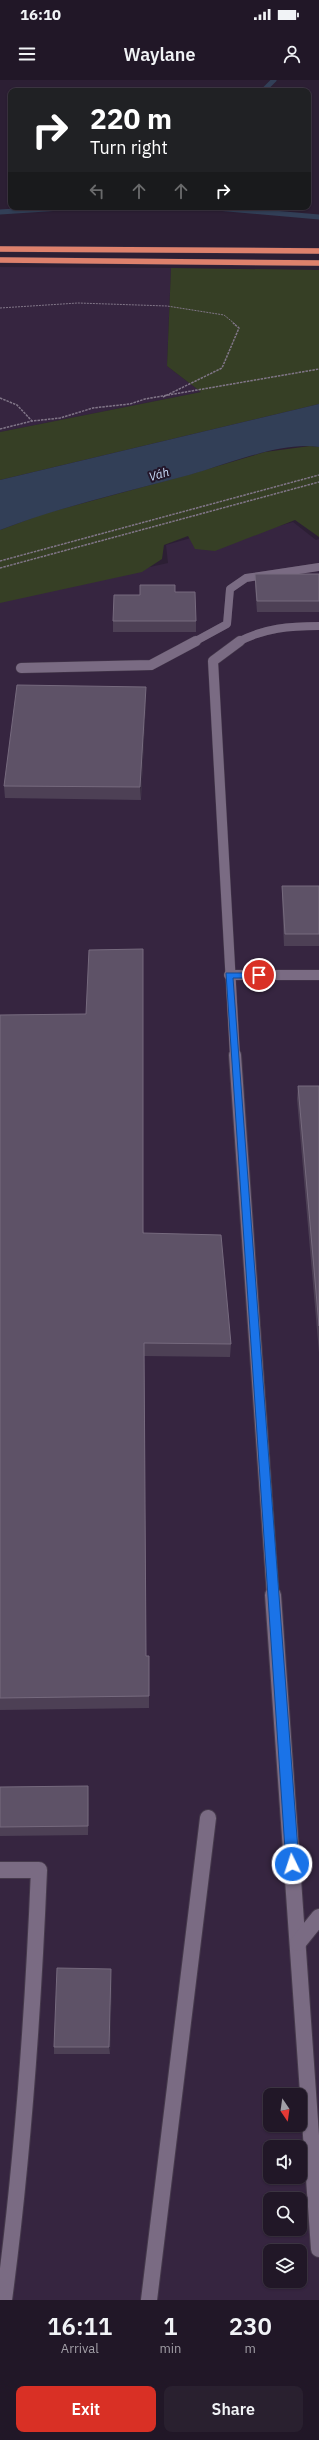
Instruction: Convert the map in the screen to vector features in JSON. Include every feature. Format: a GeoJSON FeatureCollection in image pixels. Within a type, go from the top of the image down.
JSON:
{"type":"FeatureCollection","features":[{"type":"Feature","properties":{"kind":"highway"},"geometry":{"type":"LineString","coordinates":[[0,249],[319,251]]}},
{"type":"Feature","properties":{"kind":"highway"},"geometry":{"type":"LineString","coordinates":[[0,260],[319,263]]}},
{"type":"Feature","properties":{"kind":"lane"},"geometry":{"type":"LineString","coordinates":[[21,668],[151,666],[228,624],[230,589],[246,578],[319,566]]}},
{"type":"Feature","properties":{"kind":"lane"},"geometry":{"type":"LineString","coordinates":[[319,626],[288,626],[252,632],[230,645],[213,661],[229,975],[298,1943],[317,2183],[319,2249]]}},
{"type":"Feature","properties":{"kind":"lane"},"geometry":{"type":"LineString","coordinates":[[229,975],[319,975]]}},
{"type":"Feature","properties":{"kind":"lane"},"geometry":{"type":"LineString","coordinates":[[149,2300],[208,1818]]}},
{"type":"Feature","properties":{"kind":"lane"},"geometry":{"type":"LineString","coordinates":[[0,1870],[39,1870],[35,1961],[18,2197],[4,2300]]}},
{"type":"Feature","properties":{"kind":"lane"},"geometry":{"type":"LineString","coordinates":[[298,1943],[319,1917]]}},
{"type":"Feature","properties":{"kind":"path"},"geometry":{"type":"LineString","coordinates":[[0,308],[78,303],[167,306],[224,315],[239,328],[222,368],[163,397]]}},
{"type":"Feature","properties":{"kind":"path"},"geometry":{"type":"LineString","coordinates":[[0,429],[32,421],[60,418],[93,408],[130,404],[319,369]]}},
{"type":"Feature","properties":{"kind":"path"},"geometry":{"type":"LineString","coordinates":[[0,398],[17,405],[32,421]]}},
{"type":"Feature","properties":{"kind":"path"},"geometry":{"type":"LineString","coordinates":[[0,561],[319,476]]}},
{"type":"Feature","properties":{"kind":"path"},"geometry":{"type":"LineString","coordinates":[[0,568],[319,482]]}},
{"type":"Feature","properties":{"kind":"shaded area"},"geometry":{"type":"Polygon","coordinates":[[[0,267],[171,268],[167,366],[201,392],[0,432],[0,267]]]}},
{"type":"Feature","properties":{"kind":"shaded area"},"geometry":{"type":"Polygon","coordinates":[[[293,522],[316,540],[319,539],[319,2300],[0,2300],[0,600],[168,563],[166,545],[198,536],[211,545],[293,522]]]}},
{"type":"Feature","properties":{"kind":"green space"},"geometry":{"type":"Polygon","coordinates":[[[171,268],[319,270],[319,404],[0,480],[0,432],[201,392],[167,366],[171,268]]]}},
{"type":"Feature","properties":{"kind":"green space"},"geometry":{"type":"Polygon","coordinates":[[[310,446],[319,447],[319,537],[295,520],[215,551],[195,549],[188,536],[164,545],[162,559],[142,572],[0,603],[0,530],[43,514],[191,474],[265,452],[310,446]]]}},
{"type":"Feature","properties":{"kind":"water","name":"Váh"},"geometry":{"type":"Polygon","coordinates":[[[319,404],[319,447],[288,447],[254,455],[189,475],[70,507],[23,521],[0,530],[0,480],[319,404]]]}},
{"type":"Feature","properties":{"kind":"building"},"geometry":{"type":"Polygon","coordinates":[[[255,574],[319,574],[319,601],[257,601],[255,574]]]}},
{"type":"Feature","properties":{"kind":"building"},"geometry":{"type":"Polygon","coordinates":[[[140,585],[175,585],[175,592],[195,592],[196,621],[113,621],[114,595],[140,595],[140,585]]]}},
{"type":"Feature","properties":{"kind":"building"},"geometry":{"type":"Polygon","coordinates":[[[17,685],[146,687],[140,787],[4,786],[17,685]]]}},
{"type":"Feature","properties":{"kind":"building"},"geometry":{"type":"Polygon","coordinates":[[[282,886],[319,886],[319,934],[285,934],[282,886]]]}},
{"type":"Feature","properties":{"kind":"building"},"geometry":{"type":"Polygon","coordinates":[[[143,949],[143,1233],[221,1235],[231,1344],[144,1343],[146,1656],[149,1656],[149,1696],[0,1698],[0,1015],[86,1014],[89,950],[143,949]]]}},
{"type":"Feature","properties":{"kind":"building"},"geometry":{"type":"Polygon","coordinates":[[[298,1086],[319,1086],[319,1326],[298,1086]]]}},
{"type":"Feature","properties":{"kind":"building"},"geometry":{"type":"Polygon","coordinates":[[[88,1786],[88,1826],[0,1827],[0,1787],[88,1786]]]}},
{"type":"Feature","properties":{"kind":"building"},"geometry":{"type":"Polygon","coordinates":[[[57,1968],[111,1969],[109,2047],[54,2047],[57,1968]]]}},
{"type":"Feature","properties":{"kind":"waterway"},"geometry":{"type":"LineString","coordinates":[[266,88],[274,80]]}},
{"type":"Feature","properties":{"kind":"waterway"},"geometry":{"type":"LineString","coordinates":[[0,212],[31,210]]}},
{"type":"Feature","properties":{"kind":"waterway"},"geometry":{"type":"LineString","coordinates":[[239,210],[319,217]]}},
{"type":"Feature","properties":{"kind":"route"},"geometry":{"type":"LineString","coordinates":[[259,975],[229,975],[292,1864]]}}]}
